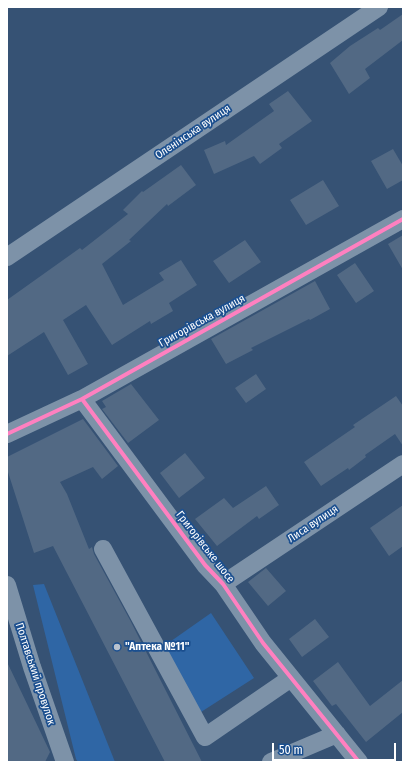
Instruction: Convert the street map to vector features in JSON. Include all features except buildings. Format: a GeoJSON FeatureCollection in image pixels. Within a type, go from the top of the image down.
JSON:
{"type":"FeatureCollection","features":[{"type":"Feature","properties":{"kind":"street","name":"Оленінська вулиця"},"geometry":{"type":"LineString","coordinates":[[7,257],[379,7]]}},
{"type":"Feature","properties":{"kind":"street","name":"Григорівська вулиця"},"geometry":{"type":"LineString","coordinates":[[7,434],[82,399],[403,219]]}},
{"type":"Feature","properties":{"kind":"street","name":"Григорівське шосе"},"geometry":{"type":"LineString","coordinates":[[82,399],[205,565],[224,584],[263,643],[359,762]]}},
{"type":"Feature","properties":{"kind":"street","name":"Лиса вулиця"},"geometry":{"type":"LineString","coordinates":[[224,584],[403,464]]}},
{"type":"Feature","properties":{"kind":"street"},"geometry":{"type":"LineString","coordinates":[[103,549],[205,737],[291,678]]}},
{"type":"Feature","properties":{"kind":"street","name":"Полтавський провулок"},"geometry":{"type":"LineString","coordinates":[[7,585],[32,667],[64,762]]}},
{"type":"Feature","properties":{"kind":"street"},"geometry":{"type":"LineString","coordinates":[[271,762],[337,734]]}},
{"type":"Feature","properties":{"kind":"shaded area"},"geometry":{"type":"Polygon","coordinates":[[[44,584],[115,762],[78,762],[76,759],[33,585],[44,584]]]}},
{"type":"Feature","properties":{"kind":"shaded area"},"geometry":{"type":"Polygon","coordinates":[[[211,613],[254,678],[201,712],[164,646],[211,613]]]}},
{"type":"Feature","properties":{"kind":"cycle path"},"geometry":{"type":"LineString","coordinates":[[7,434],[82,399],[403,219]]}},
{"type":"Feature","properties":{"kind":"cycle path"},"geometry":{"type":"LineString","coordinates":[[82,399],[205,565],[223,584],[263,643],[359,762]]}},
{"type":"Feature","properties":{"kind":"place","name":"\"Аптека №11\""},"geometry":{"type":"Point","coordinates":[117,647]}}]}
